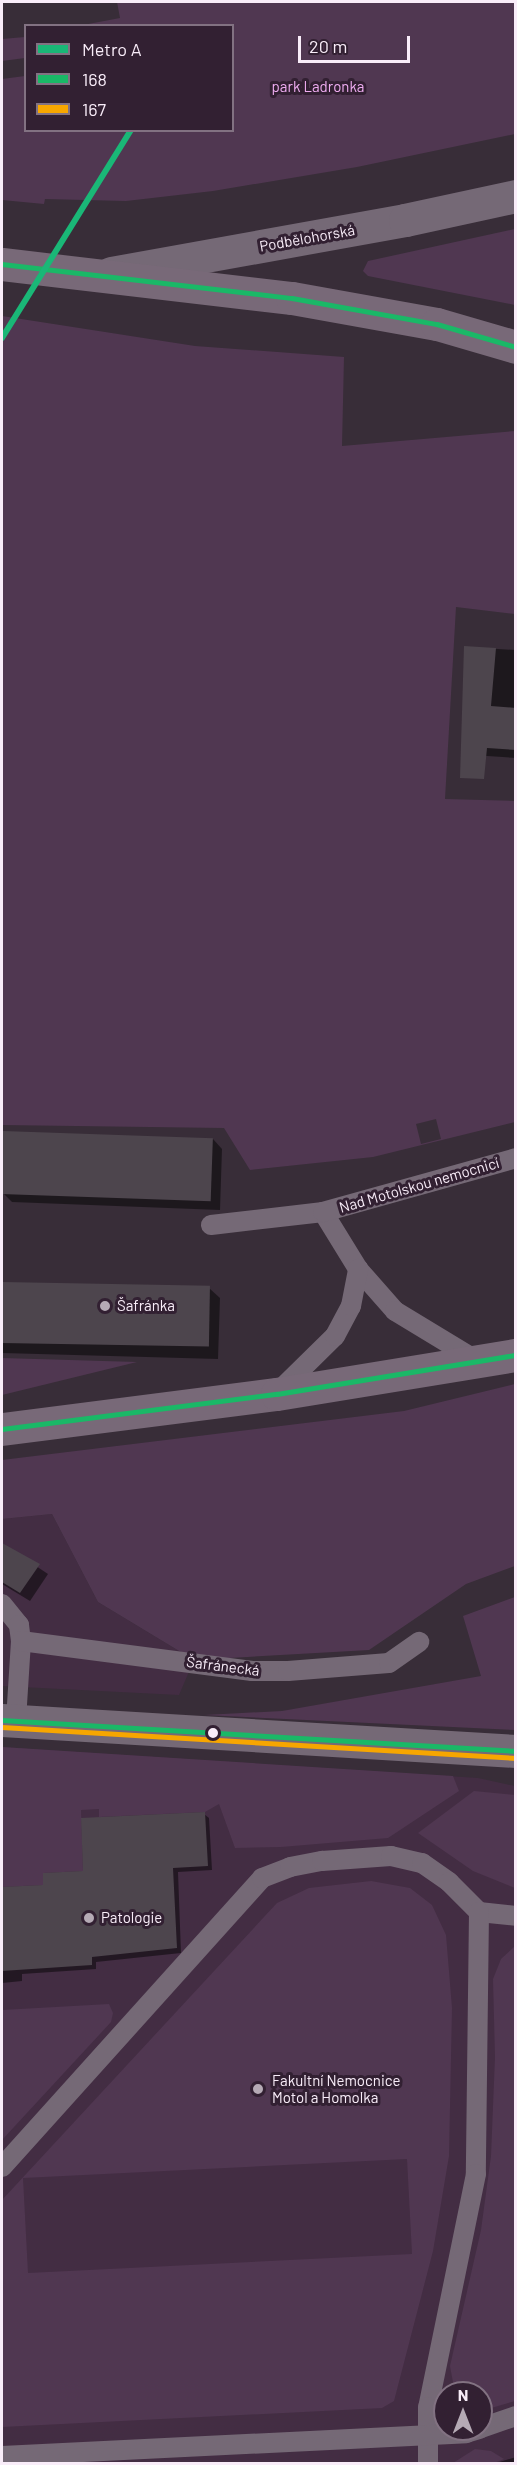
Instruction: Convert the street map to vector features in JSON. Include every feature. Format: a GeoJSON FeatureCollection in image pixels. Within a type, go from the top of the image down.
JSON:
{"type":"FeatureCollection","features":[{"type":"Feature","properties":{"kind":"main road"},"geometry":{"type":"LineString","coordinates":[[2,264],[292,298],[437,324],[516,347]]}},
{"type":"Feature","properties":{"kind":"main road"},"geometry":{"type":"LineString","coordinates":[[2,1429],[277,1394],[481,1363],[516,1355]]}},
{"type":"Feature","properties":{"kind":"street","name":"Podbělohorská"},"geometry":{"type":"LineString","coordinates":[[97,276],[405,220],[516,196]]}},
{"type":"Feature","properties":{"kind":"street"},"geometry":{"type":"LineString","coordinates":[[9,1720],[516,1751]]}},
{"type":"Feature","properties":{"kind":"lane","name":"Nad Motolskou nemocnicí"},"geometry":{"type":"LineString","coordinates":[[211,1225],[323,1212],[516,1158]]}},
{"type":"Feature","properties":{"kind":"lane","name":"Nad Motolskou nemocnicí"},"geometry":{"type":"LineString","coordinates":[[323,1212],[358,1269],[395,1311],[481,1363]]}},
{"type":"Feature","properties":{"kind":"lane"},"geometry":{"type":"LineString","coordinates":[[277,1394],[335,1336],[351,1306],[358,1269]]}},
{"type":"Feature","properties":{"kind":"lane"},"geometry":{"type":"LineString","coordinates":[[2,1604],[19,1625],[21,1641],[9,1720]]}},
{"type":"Feature","properties":{"kind":"lane","name":"Šafránecká"},"geometry":{"type":"LineString","coordinates":[[21,1641],[252,1671],[288,1671],[389,1663],[419,1642]]}},
{"type":"Feature","properties":{"kind":"lane"},"geometry":{"type":"LineString","coordinates":[[2,2167],[262,1878],[322,1861],[391,1856],[422,1863],[449,1882],[478,1912],[516,1916]]}},
{"type":"Feature","properties":{"kind":"lane"},"geometry":{"type":"LineString","coordinates":[[428,2463],[428,2408],[476,2174],[478,1912]]}},
{"type":"Feature","properties":{"kind":"lane"},"geometry":{"type":"LineString","coordinates":[[493,2424],[516,2416]]}},
{"type":"Feature","properties":{"kind":"lane"},"geometry":{"type":"LineString","coordinates":[[2,2457],[433,2433]]}},
{"type":"Feature","properties":{"kind":"shaded area"},"geometry":{"type":"Polygon","coordinates":[[[52,1514],[98,1602],[194,1660],[179,1695],[2,1686],[2,1519],[52,1514]]]}},
{"type":"Feature","properties":{"kind":"shaded area","name":"Fakultní Nemocnice Motol a Homolka"},"geometry":{"type":"Polygon","coordinates":[[[2,1747],[478,1778],[515,1786],[515,2463],[2,2463],[2,1747]]]}},
{"type":"Feature","properties":{"kind":"green space","name":"park Ladronka"},"geometry":{"type":"Polygon","coordinates":[[[117,2],[515,2],[515,134],[357,167],[213,191],[126,201],[45,199],[44,204],[2,200],[2,79],[24,76],[24,132],[234,132],[234,24],[88,24],[120,18],[117,2]]]}},
{"type":"Feature","properties":{"kind":"green space"},"geometry":{"type":"Polygon","coordinates":[[[24,37],[24,58],[2,61],[2,39],[24,37]]]}},
{"type":"Feature","properties":{"kind":"green space"},"geometry":{"type":"Polygon","coordinates":[[[515,229],[515,305],[368,276],[363,271],[368,261],[515,229]]]}},
{"type":"Feature","properties":{"kind":"green space"},"geometry":{"type":"Polygon","coordinates":[[[2,316],[195,346],[344,357],[342,446],[515,431],[515,614],[456,607],[445,799],[515,801],[515,1122],[373,1157],[250,1170],[224,1128],[2,1125],[2,316]],[[436,1119],[416,1124],[421,1144],[441,1139],[436,1119]]]}},
{"type":"Feature","properties":{"kind":"green space"},"geometry":{"type":"Polygon","coordinates":[[[2,1358],[137,1362],[2,1395],[2,1358]]]}},
{"type":"Feature","properties":{"kind":"green space"},"geometry":{"type":"Polygon","coordinates":[[[515,1384],[515,1566],[466,1584],[369,1650],[194,1660],[98,1602],[52,1514],[2,1519],[2,1460],[404,1411],[515,1384]]]}},
{"type":"Feature","properties":{"kind":"green space"},"geometry":{"type":"Polygon","coordinates":[[[515,1597],[515,1730],[204,1715],[282,1711],[481,1676],[463,1616],[515,1597]]]}},
{"type":"Feature","properties":{"kind":"green space"},"geometry":{"type":"Polygon","coordinates":[[[2,1747],[453,1776],[459,1791],[388,1838],[281,1847],[235,1848],[219,1804],[205,1812],[99,1817],[99,1809],[81,1810],[83,1871],[43,1873],[43,1885],[2,1887],[2,1747]]]}},
{"type":"Feature","properties":{"kind":"green space"},"geometry":{"type":"Polygon","coordinates":[[[474,1791],[515,1795],[515,1888],[473,1871],[418,1833],[474,1791]]]}},
{"type":"Feature","properties":{"kind":"green space"},"geometry":{"type":"Polygon","coordinates":[[[371,1881],[410,1888],[432,1905],[446,1935],[452,2008],[449,2156],[433,2251],[394,2401],[382,2408],[2,2427],[2,2200],[277,1903],[309,1888],[371,1881]],[[407,2159],[23,2178],[28,2273],[412,2254],[407,2159]]]}},
{"type":"Feature","properties":{"kind":"green space"},"geometry":{"type":"Polygon","coordinates":[[[515,1946],[515,2401],[493,2407],[493,2381],[453,2381],[450,2366],[481,2230],[491,2156],[495,2057],[493,1979],[501,1959],[515,1946]]]}},
{"type":"Feature","properties":{"kind":"green space"},"geometry":{"type":"Polygon","coordinates":[[[109,2004],[113,2013],[111,2022],[2,2140],[2,2010],[109,2004]]]}},
{"type":"Feature","properties":{"kind":"green space"},"geometry":{"type":"Polygon","coordinates":[[[475,2449],[491,2451],[504,2459],[494,2463],[453,2463],[475,2449]]]}},
{"type":"Feature","properties":{"kind":"building"},"geometry":{"type":"Polygon","coordinates":[[[464,646],[496,648],[491,706],[516,708],[516,750],[487,748],[484,779],[460,778],[464,646]]]}},
{"type":"Feature","properties":{"kind":"building"},"geometry":{"type":"Polygon","coordinates":[[[3,1131],[213,1138],[211,1201],[2,1194],[3,1131]]]}},
{"type":"Feature","properties":{"kind":"building","name":"Šafránka"},"geometry":{"type":"Polygon","coordinates":[[[2,1282],[210,1286],[209,1347],[2,1343],[2,1282]]]}},
{"type":"Feature","properties":{"kind":"building"},"geometry":{"type":"Polygon","coordinates":[[[2,1543],[40,1564],[20,1593],[2,1582],[2,1543]]]}},
{"type":"Feature","properties":{"kind":"building","name":"Patologie"},"geometry":{"type":"Polygon","coordinates":[[[205,1812],[208,1866],[173,1868],[177,1948],[92,1957],[92,1965],[2,1971],[2,1887],[43,1885],[43,1873],[83,1871],[81,1818],[205,1812]]]}},
{"type":"Feature","properties":{"kind":"metro line","name":"A"},"geometry":{"type":"LineString","coordinates":[[2,338],[130,132]]}},
{"type":"Feature","properties":{"kind":"transit line","name":"168"},"geometry":{"type":"LineString","coordinates":[[2,264],[292,298],[437,324],[516,347]]}},
{"type":"Feature","properties":{"kind":"transit line","name":"168"},"geometry":{"type":"LineString","coordinates":[[2,1429],[277,1394],[516,1355]]}},
{"type":"Feature","properties":{"kind":"transit line","name":"168"},"geometry":{"type":"LineString","coordinates":[[2,1720],[516,1751]]}},
{"type":"Feature","properties":{"kind":"transit line","name":"167"},"geometry":{"type":"LineString","coordinates":[[2,1727],[516,1758]]}},
{"type":"Feature","properties":{"kind":"place","name":"Šafránka"},"geometry":{"type":"Point","coordinates":[105,1306]}},
{"type":"Feature","properties":{"kind":"place","name":"Patologie"},"geometry":{"type":"Point","coordinates":[89,1918]}},
{"type":"Feature","properties":{"kind":"place","name":"Fakultní Nemocnice Motol a Homolka"},"geometry":{"type":"Point","coordinates":[258,2089]}}]}
